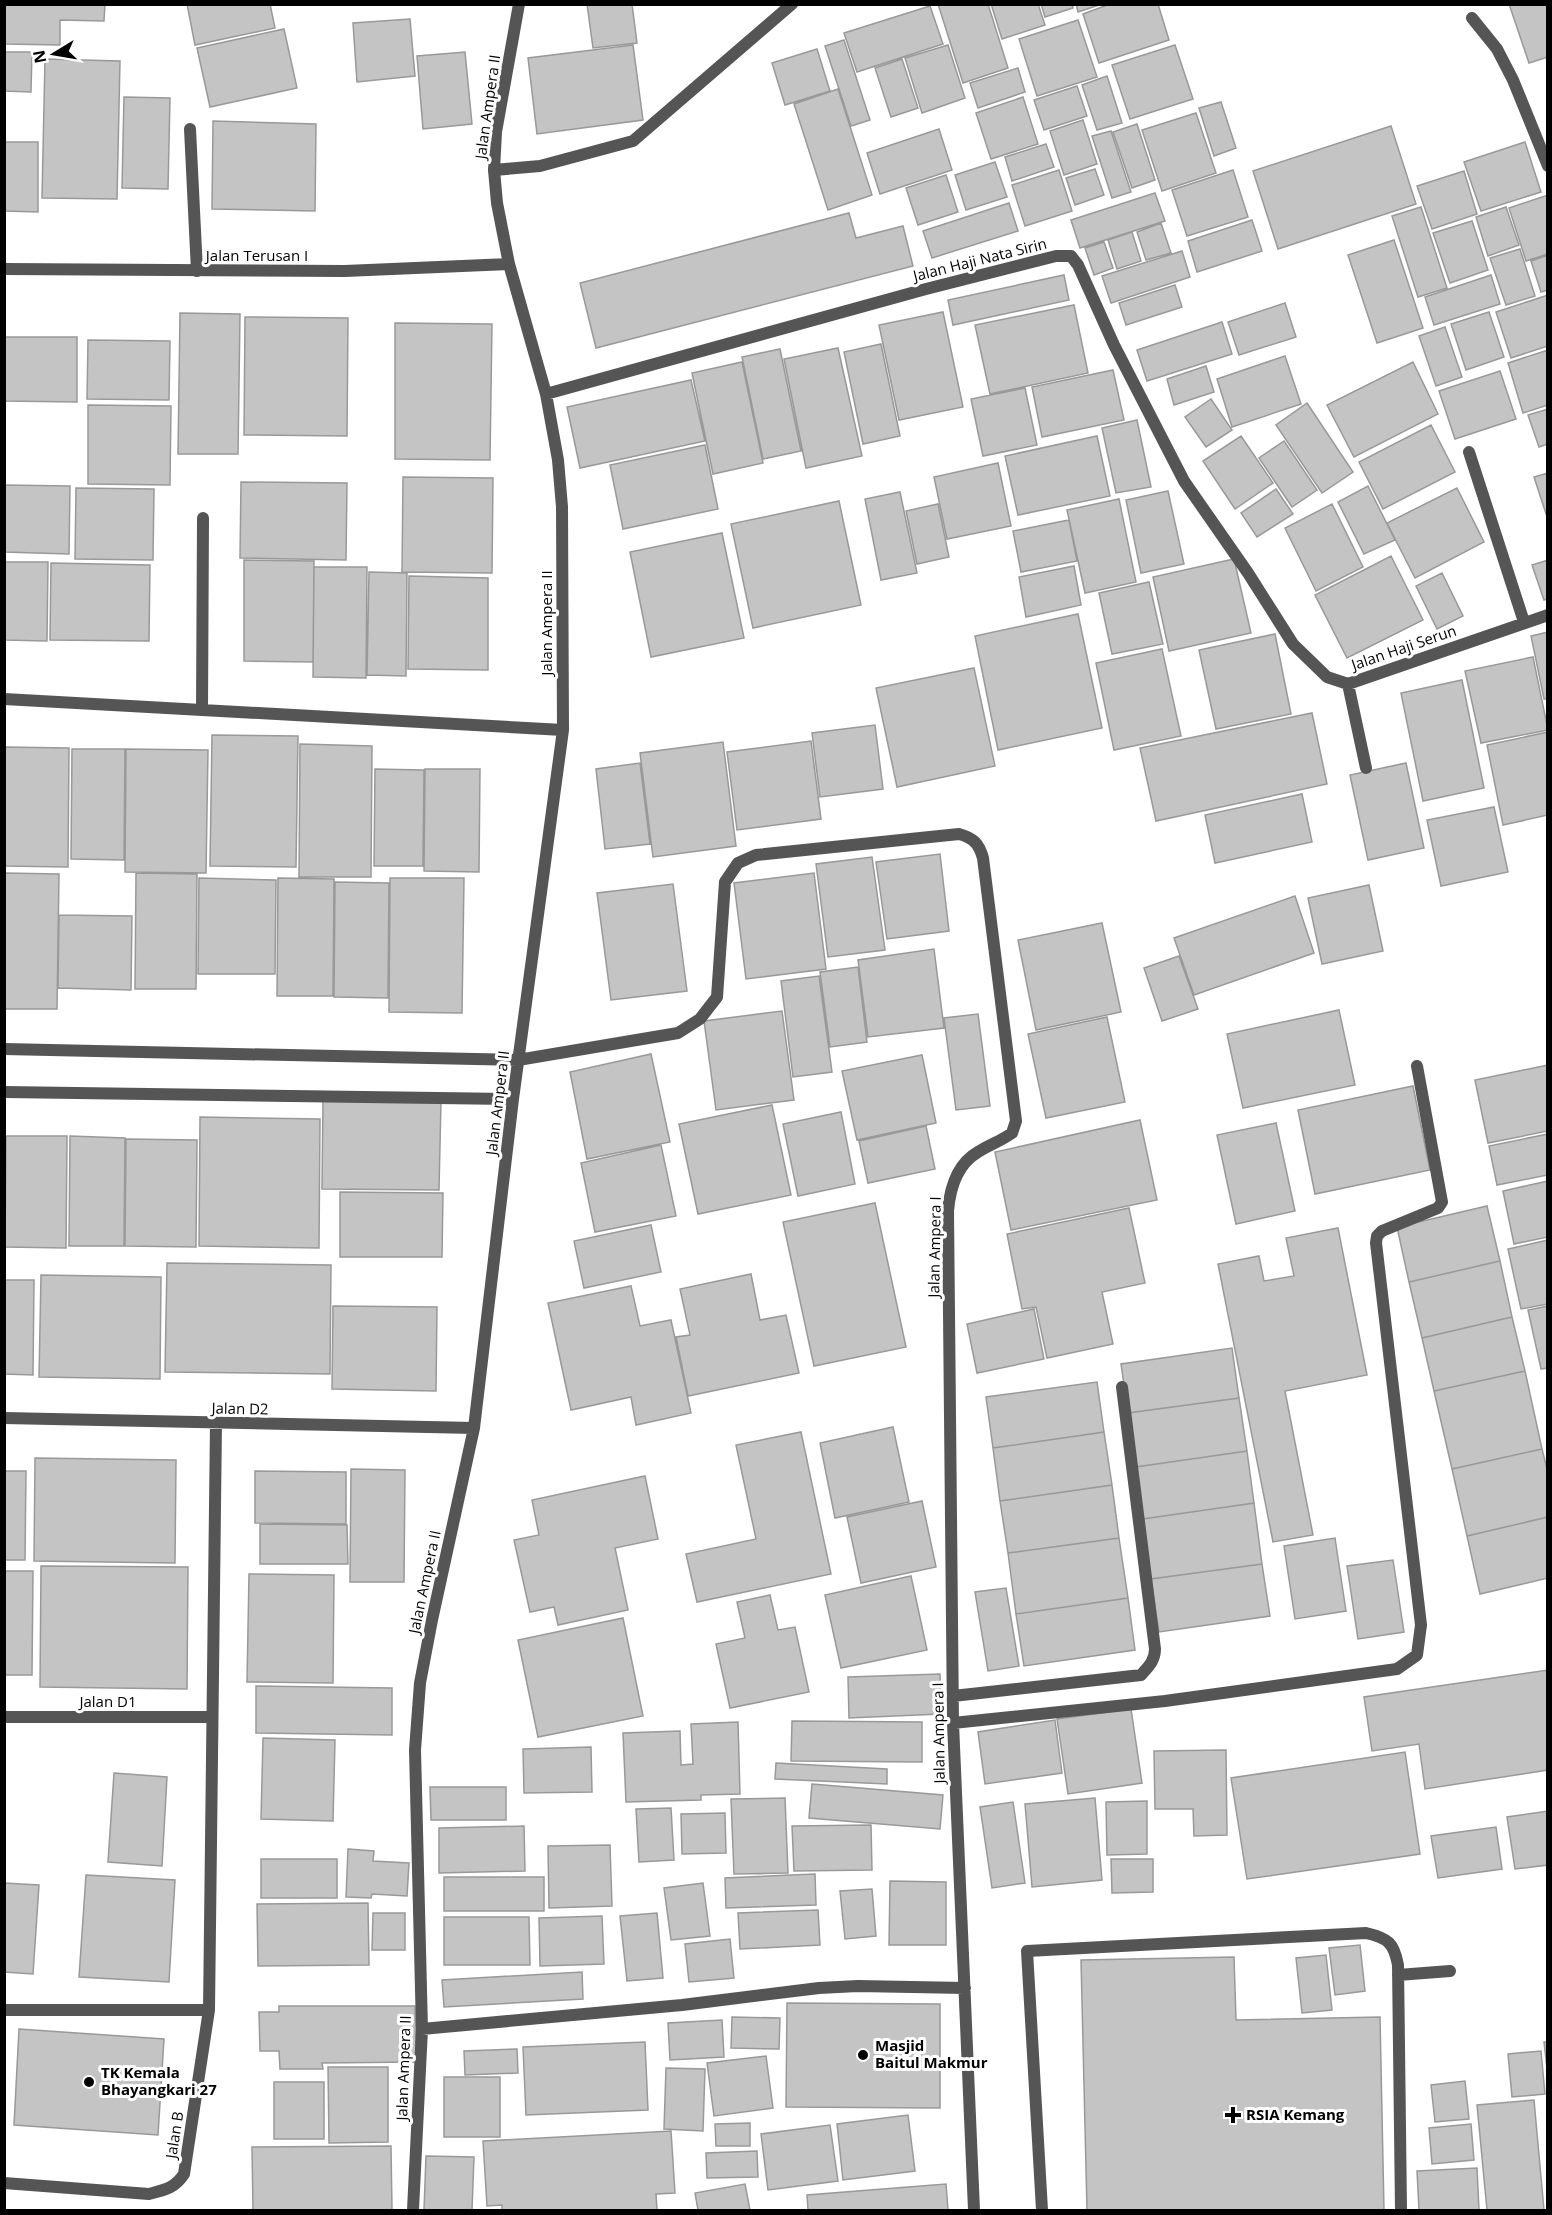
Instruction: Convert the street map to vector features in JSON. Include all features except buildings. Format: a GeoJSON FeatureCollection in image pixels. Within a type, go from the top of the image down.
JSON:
{"type":"FeatureCollection","features":[{"type":"Feature","properties":{"kind":"street","name":"Jalan Ampera II"},"geometry":{"type":"LineString","coordinates":[[413,2211],[422,2029],[415,1750],[420,1683],[474,1428],[513,1099],[563,730],[562,507],[558,460],[546,394],[509,264],[497,203],[494,170],[496,132],[519,4]]}},
{"type":"Feature","properties":{"kind":"street"},"geometry":{"type":"LineString","coordinates":[[494,170],[540,166],[633,141],[792,4]]}},
{"type":"Feature","properties":{"kind":"street"},"geometry":{"type":"LineString","coordinates":[[1472,18],[1497,49],[1513,80],[1548,166]]}},
{"type":"Feature","properties":{"kind":"street"},"geometry":{"type":"LineString","coordinates":[[190,129],[196,271]]}},
{"type":"Feature","properties":{"kind":"street","name":"Jalan Haji Nata Sirin"},"geometry":{"type":"LineString","coordinates":[[546,394],[926,289],[1056,256],[1071,256],[1078,265],[1114,345],[1184,481],[1248,573]]}},
{"type":"Feature","properties":{"kind":"street","name":"Jalan Terusan I"},"geometry":{"type":"LineString","coordinates":[[4,269],[345,271],[509,264]]}},
{"type":"Feature","properties":{"kind":"street"},"geometry":{"type":"LineString","coordinates":[[1469,452],[1524,622]]}},
{"type":"Feature","properties":{"kind":"street"},"geometry":{"type":"LineString","coordinates":[[202,710],[203,518]]}},
{"type":"Feature","properties":{"kind":"street","name":"Jalan Haji Serun"},"geometry":{"type":"LineString","coordinates":[[1248,573],[1293,644],[1327,677],[1348,684],[1548,615]]}},
{"type":"Feature","properties":{"kind":"street"},"geometry":{"type":"LineString","coordinates":[[1348,684],[1366,768]]}},
{"type":"Feature","properties":{"kind":"street"},"geometry":{"type":"LineString","coordinates":[[4,699],[563,730]]}},
{"type":"Feature","properties":{"kind":"street","name":"Jalan Ampera I"},"geometry":{"type":"LineString","coordinates":[[518,1060],[678,1033],[700,1019],[717,998],[725,882],[738,863],[756,855],[959,834],[972,838],[979,846],[983,858],[1016,1121],[1012,1133],[969,1158],[960,1170],[950,1194],[953,1723],[975,2211]]}},
{"type":"Feature","properties":{"kind":"street"},"geometry":{"type":"LineString","coordinates":[[4,1049],[518,1060]]}},
{"type":"Feature","properties":{"kind":"street"},"geometry":{"type":"LineString","coordinates":[[953,1723],[1165,1701],[1398,1669],[1417,1655],[1421,1625],[1376,1243],[1377,1236],[1382,1231],[1438,1208],[1442,1202],[1417,1066]]}},
{"type":"Feature","properties":{"kind":"street"},"geometry":{"type":"LineString","coordinates":[[4,1092],[513,1099]]}},
{"type":"Feature","properties":{"kind":"street"},"geometry":{"type":"LineString","coordinates":[[953,1696],[1141,1675],[1152,1663],[1155,1649],[1122,1387]]}},
{"type":"Feature","properties":{"kind":"street","name":"Jalan D2"},"geometry":{"type":"LineString","coordinates":[[4,1418],[474,1428]]}},
{"type":"Feature","properties":{"kind":"street"},"geometry":{"type":"LineString","coordinates":[[4,2010],[209,2010],[216,1423]]}},
{"type":"Feature","properties":{"kind":"street","name":"Jalan D1"},"geometry":{"type":"LineString","coordinates":[[4,1717],[212,1717]]}},
{"type":"Feature","properties":{"kind":"street"},"geometry":{"type":"LineString","coordinates":[[1042,2211],[1028,1951],[1366,1933],[1380,1936],[1392,1945],[1396,1953],[1401,2211]]}},
{"type":"Feature","properties":{"kind":"street"},"geometry":{"type":"LineString","coordinates":[[1398,1976],[1450,1971]]}},
{"type":"Feature","properties":{"kind":"street"},"geometry":{"type":"LineString","coordinates":[[422,2029],[682,2006],[819,1988],[858,1986],[965,1988]]}},
{"type":"Feature","properties":{"kind":"street","name":"Jalan B"},"geometry":{"type":"LineString","coordinates":[[4,2183],[148,2194],[167,2190],[178,2184],[184,2174],[209,2010]]}},
{"type":"Feature","properties":{"kind":"place","name":"Masjid Baitul Makmur"},"geometry":{"type":"Point","coordinates":[863,2055]}},
{"type":"Feature","properties":{"kind":"place","name":"TK Kemala Bhayangkari 27"},"geometry":{"type":"Point","coordinates":[89,2082]}},
{"type":"Feature","properties":{"kind":"place","name":"RSIA Kemang"},"geometry":{"type":"Point","coordinates":[1233,2115]}}]}
